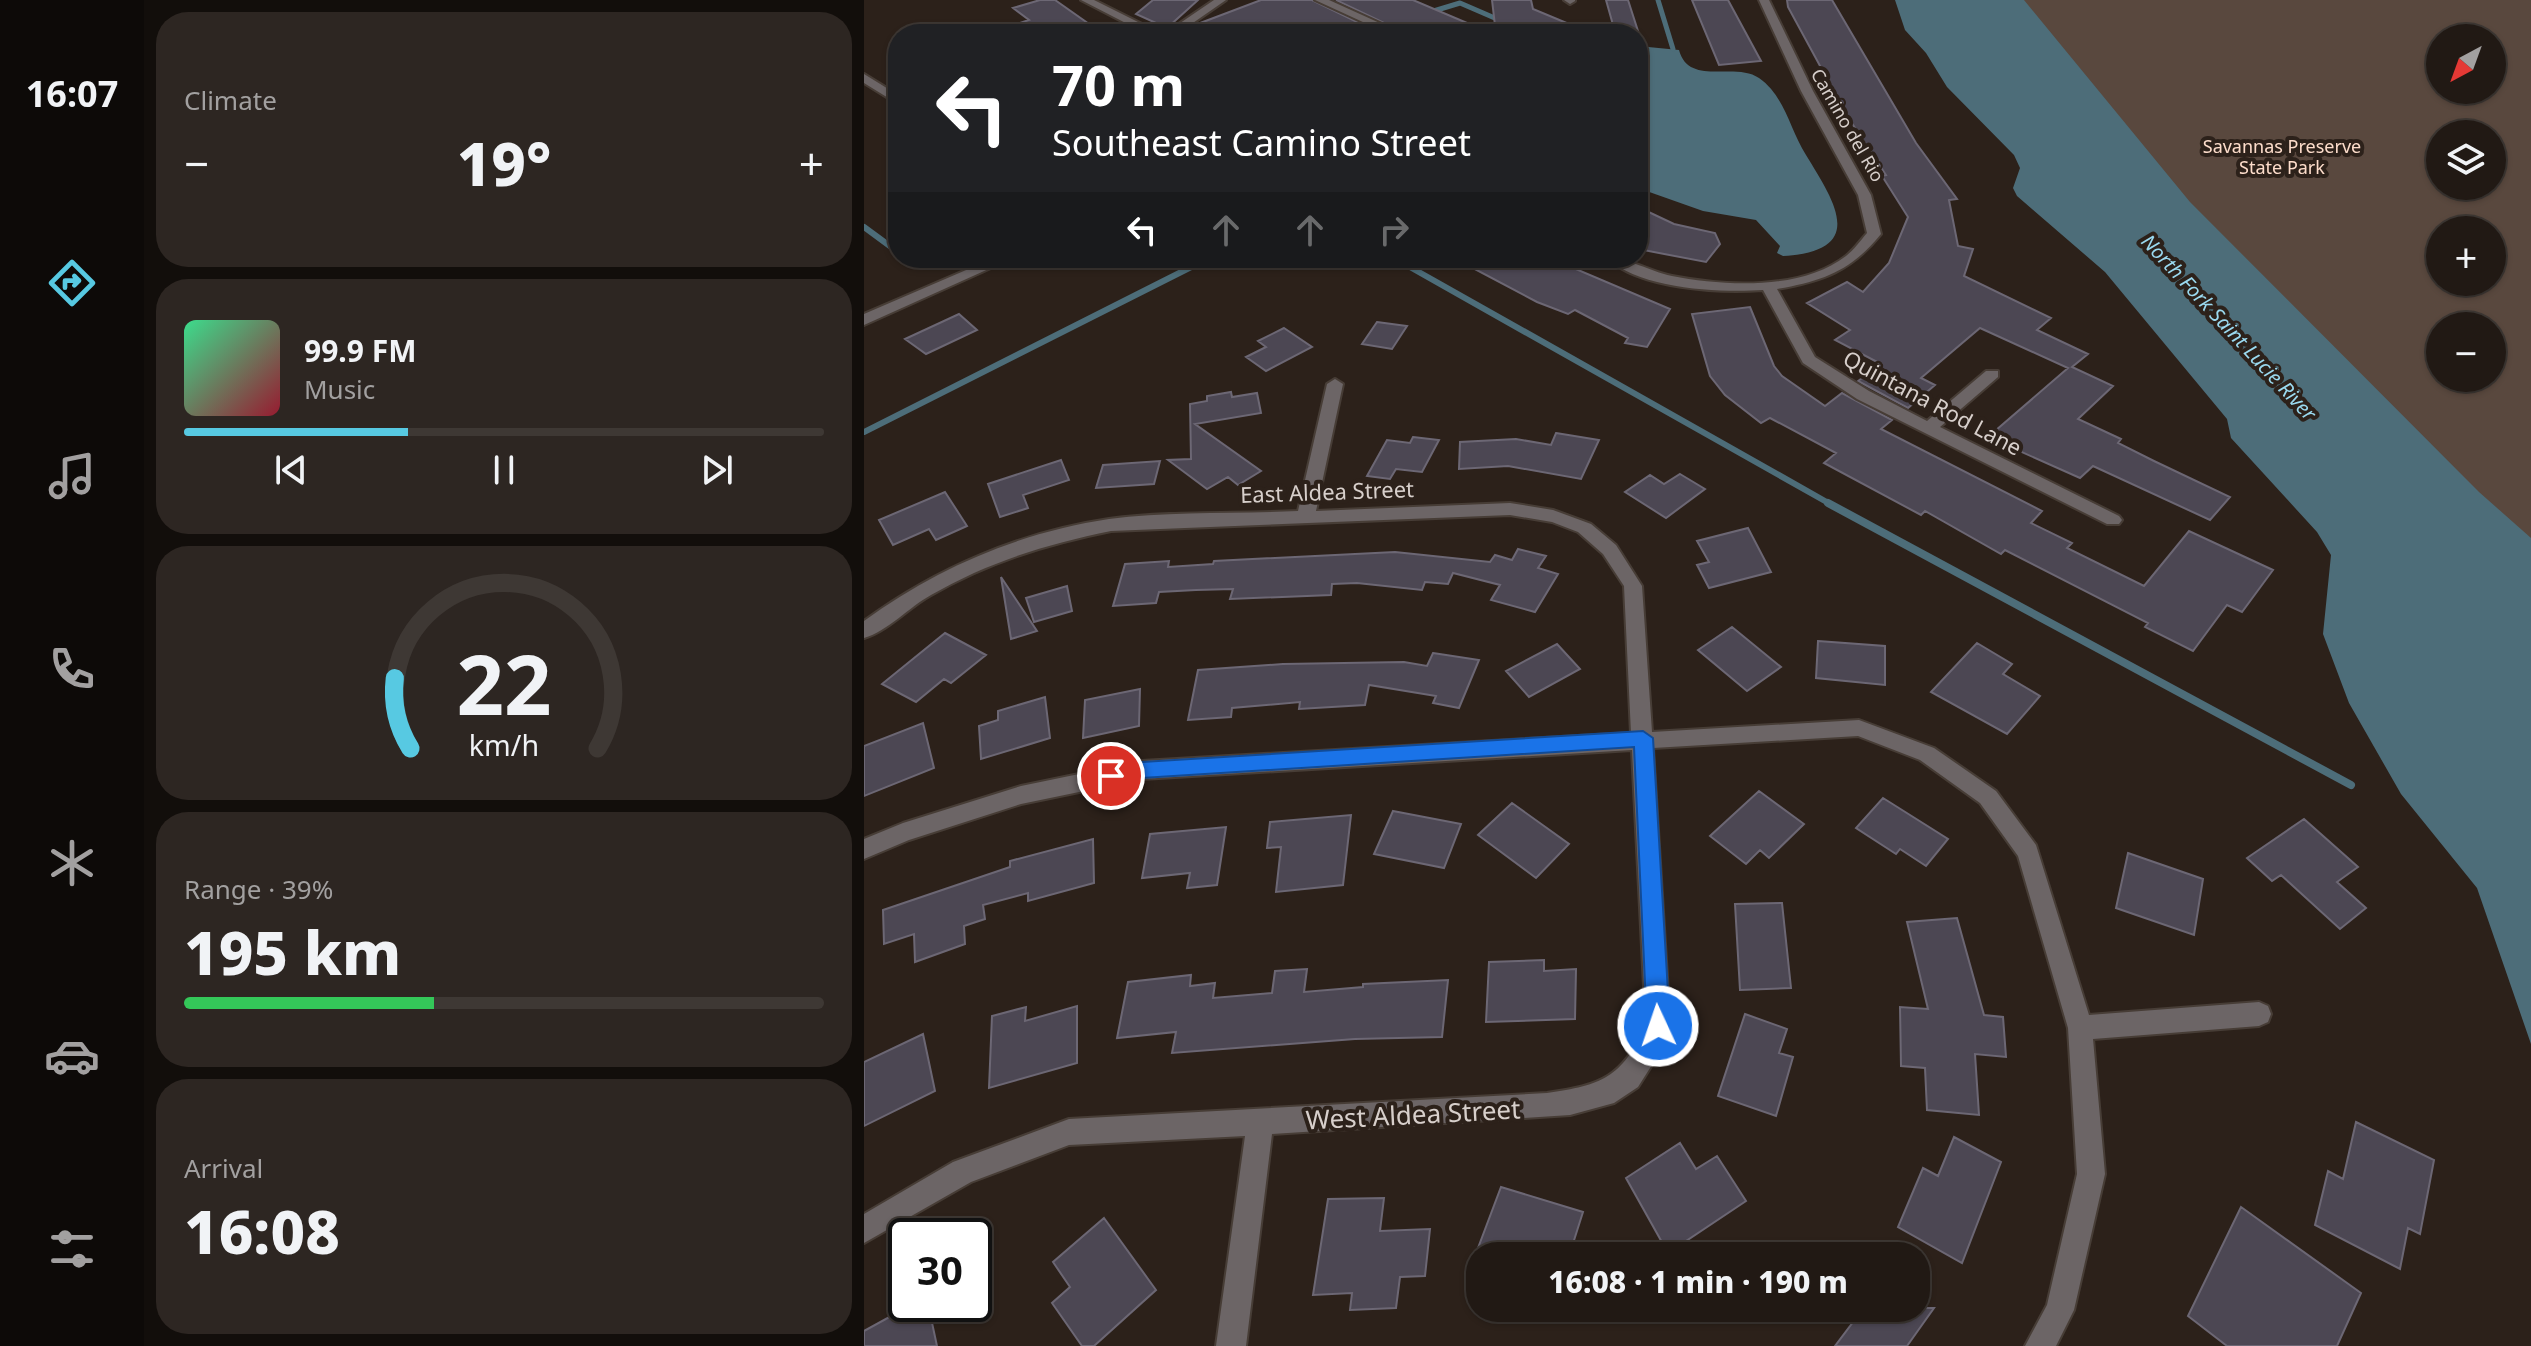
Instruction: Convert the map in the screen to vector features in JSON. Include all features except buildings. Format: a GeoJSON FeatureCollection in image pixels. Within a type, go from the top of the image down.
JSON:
{"type":"FeatureCollection","features":[{"type":"Feature","properties":{"kind":"street"},"geometry":{"type":"LineString","coordinates":[[1086,0],[1135,24]]}},
{"type":"Feature","properties":{"kind":"street"},"geometry":{"type":"LineString","coordinates":[[1185,24],[1221,0]]}},
{"type":"Feature","properties":{"kind":"street"},"geometry":{"type":"LineString","coordinates":[[1320,0],[1375,24]]}},
{"type":"Feature","properties":{"kind":"street","name":"Camino del Rio"},"geometry":{"type":"LineString","coordinates":[[1635,268],[1647,274],[1703,283],[1768,286],[1821,274],[1849,260],[1874,234],[1870,199],[1833,140],[1782,44],[1764,0]]}},
{"type":"Feature","properties":{"kind":"street"},"geometry":{"type":"LineString","coordinates":[[864,64],[888,79]]}},
{"type":"Feature","properties":{"kind":"street"},"geometry":{"type":"LineString","coordinates":[[864,78],[888,94]]}},
{"type":"Feature","properties":{"kind":"street"},"geometry":{"type":"LineString","coordinates":[[864,320],[962,268]]}},
{"type":"Feature","properties":{"kind":"street"},"geometry":{"type":"LineString","coordinates":[[864,308],[979,268]]}},
{"type":"Feature","properties":{"kind":"street","name":"Quintana Rod Lane"},"geometry":{"type":"LineString","coordinates":[[1768,286],[1809,360],[1863,395],[2113,520]]}},
{"type":"Feature","properties":{"kind":"street"},"geometry":{"type":"LineString","coordinates":[[1930,427],[1992,374]]}},
{"type":"Feature","properties":{"kind":"street"},"geometry":{"type":"LineString","coordinates":[[1306,515],[1335,384]]}},
{"type":"Feature","properties":{"kind":"street","name":"East Aldea Street"},"geometry":{"type":"LineString","coordinates":[[864,631],[900,602],[957,570],[1006,549],[1056,534],[1111,525],[1306,515],[1510,509],[1559,515],[1587,529],[1615,552],[1633,586],[1643,738]]}},
{"type":"Feature","properties":{"kind":"street"},"geometry":{"type":"LineString","coordinates":[[864,849],[903,832],[1021,795],[1142,770],[1643,738],[1859,728],[1927,754],[1988,797],[2028,852],[2080,1028],[2091,1174],[2060,1310],[2040,1346]]}},
{"type":"Feature","properties":{"kind":"street","name":"West Aldea Street"},"geometry":{"type":"LineString","coordinates":[[864,1229],[963,1172],[1069,1132],[1560,1104],[1600,1099],[1640,1070],[1658,1026],[1643,738]]}},
{"type":"Feature","properties":{"kind":"street"},"geometry":{"type":"LineString","coordinates":[[2080,1028],[2259,1014]]}},
{"type":"Feature","properties":{"kind":"street"},"geometry":{"type":"LineString","coordinates":[[1231,1346],[1260,1122]]}},
{"type":"Feature","properties":{"kind":"green space","name":"Savannas Preserve State Park"},"geometry":{"type":"Polygon","coordinates":[[[1972,0],[2531,0],[2531,629],[1972,0]]]}},
{"type":"Feature","properties":{"kind":"water","name":"North Fork Saint Lucie River"},"geometry":{"type":"Polygon","coordinates":[[[1895,0],[2024,0],[2190,202],[2479,492],[2531,538],[2531,1044],[2477,888],[2401,794],[2349,703],[2323,634],[2331,555],[2317,532],[2231,438],[2227,419],[2105,272],[2017,196],[2013,188],[2020,168],[2014,155],[1947,87],[1926,53],[1905,30],[1895,0]]]}},
{"type":"Feature","properties":{"kind":"water"},"geometry":{"type":"Polygon","coordinates":[[[1648,47],[1679,50],[1692,68],[1749,73],[1768,85],[1826,189],[1837,221],[1835,234],[1827,245],[1810,252],[1783,256],[1777,253],[1780,246],[1756,220],[1703,211],[1648,192],[1648,47]]]}},
{"type":"Feature","properties":{"kind":"waterway"},"geometry":{"type":"LineString","coordinates":[[1658,0],[1673,49]]}},
{"type":"Feature","properties":{"kind":"waterway"},"geometry":{"type":"LineString","coordinates":[[1427,13],[1460,3],[1504,22]]}},
{"type":"Feature","properties":{"kind":"waterway"},"geometry":{"type":"LineString","coordinates":[[864,227],[888,245]]}},
{"type":"Feature","properties":{"kind":"waterway"},"geometry":{"type":"LineString","coordinates":[[864,432],[1189,268]]}},
{"type":"Feature","properties":{"kind":"waterway"},"geometry":{"type":"LineString","coordinates":[[1412,268],[1832,505]]}},
{"type":"Feature","properties":{"kind":"waterway"},"geometry":{"type":"LineString","coordinates":[[1828,503],[2351,785]]}},
{"type":"Feature","properties":{"kind":"route"},"geometry":{"type":"LineString","coordinates":[[1111,776],[1142,770],[1643,738],[1658,1026]]}}]}
